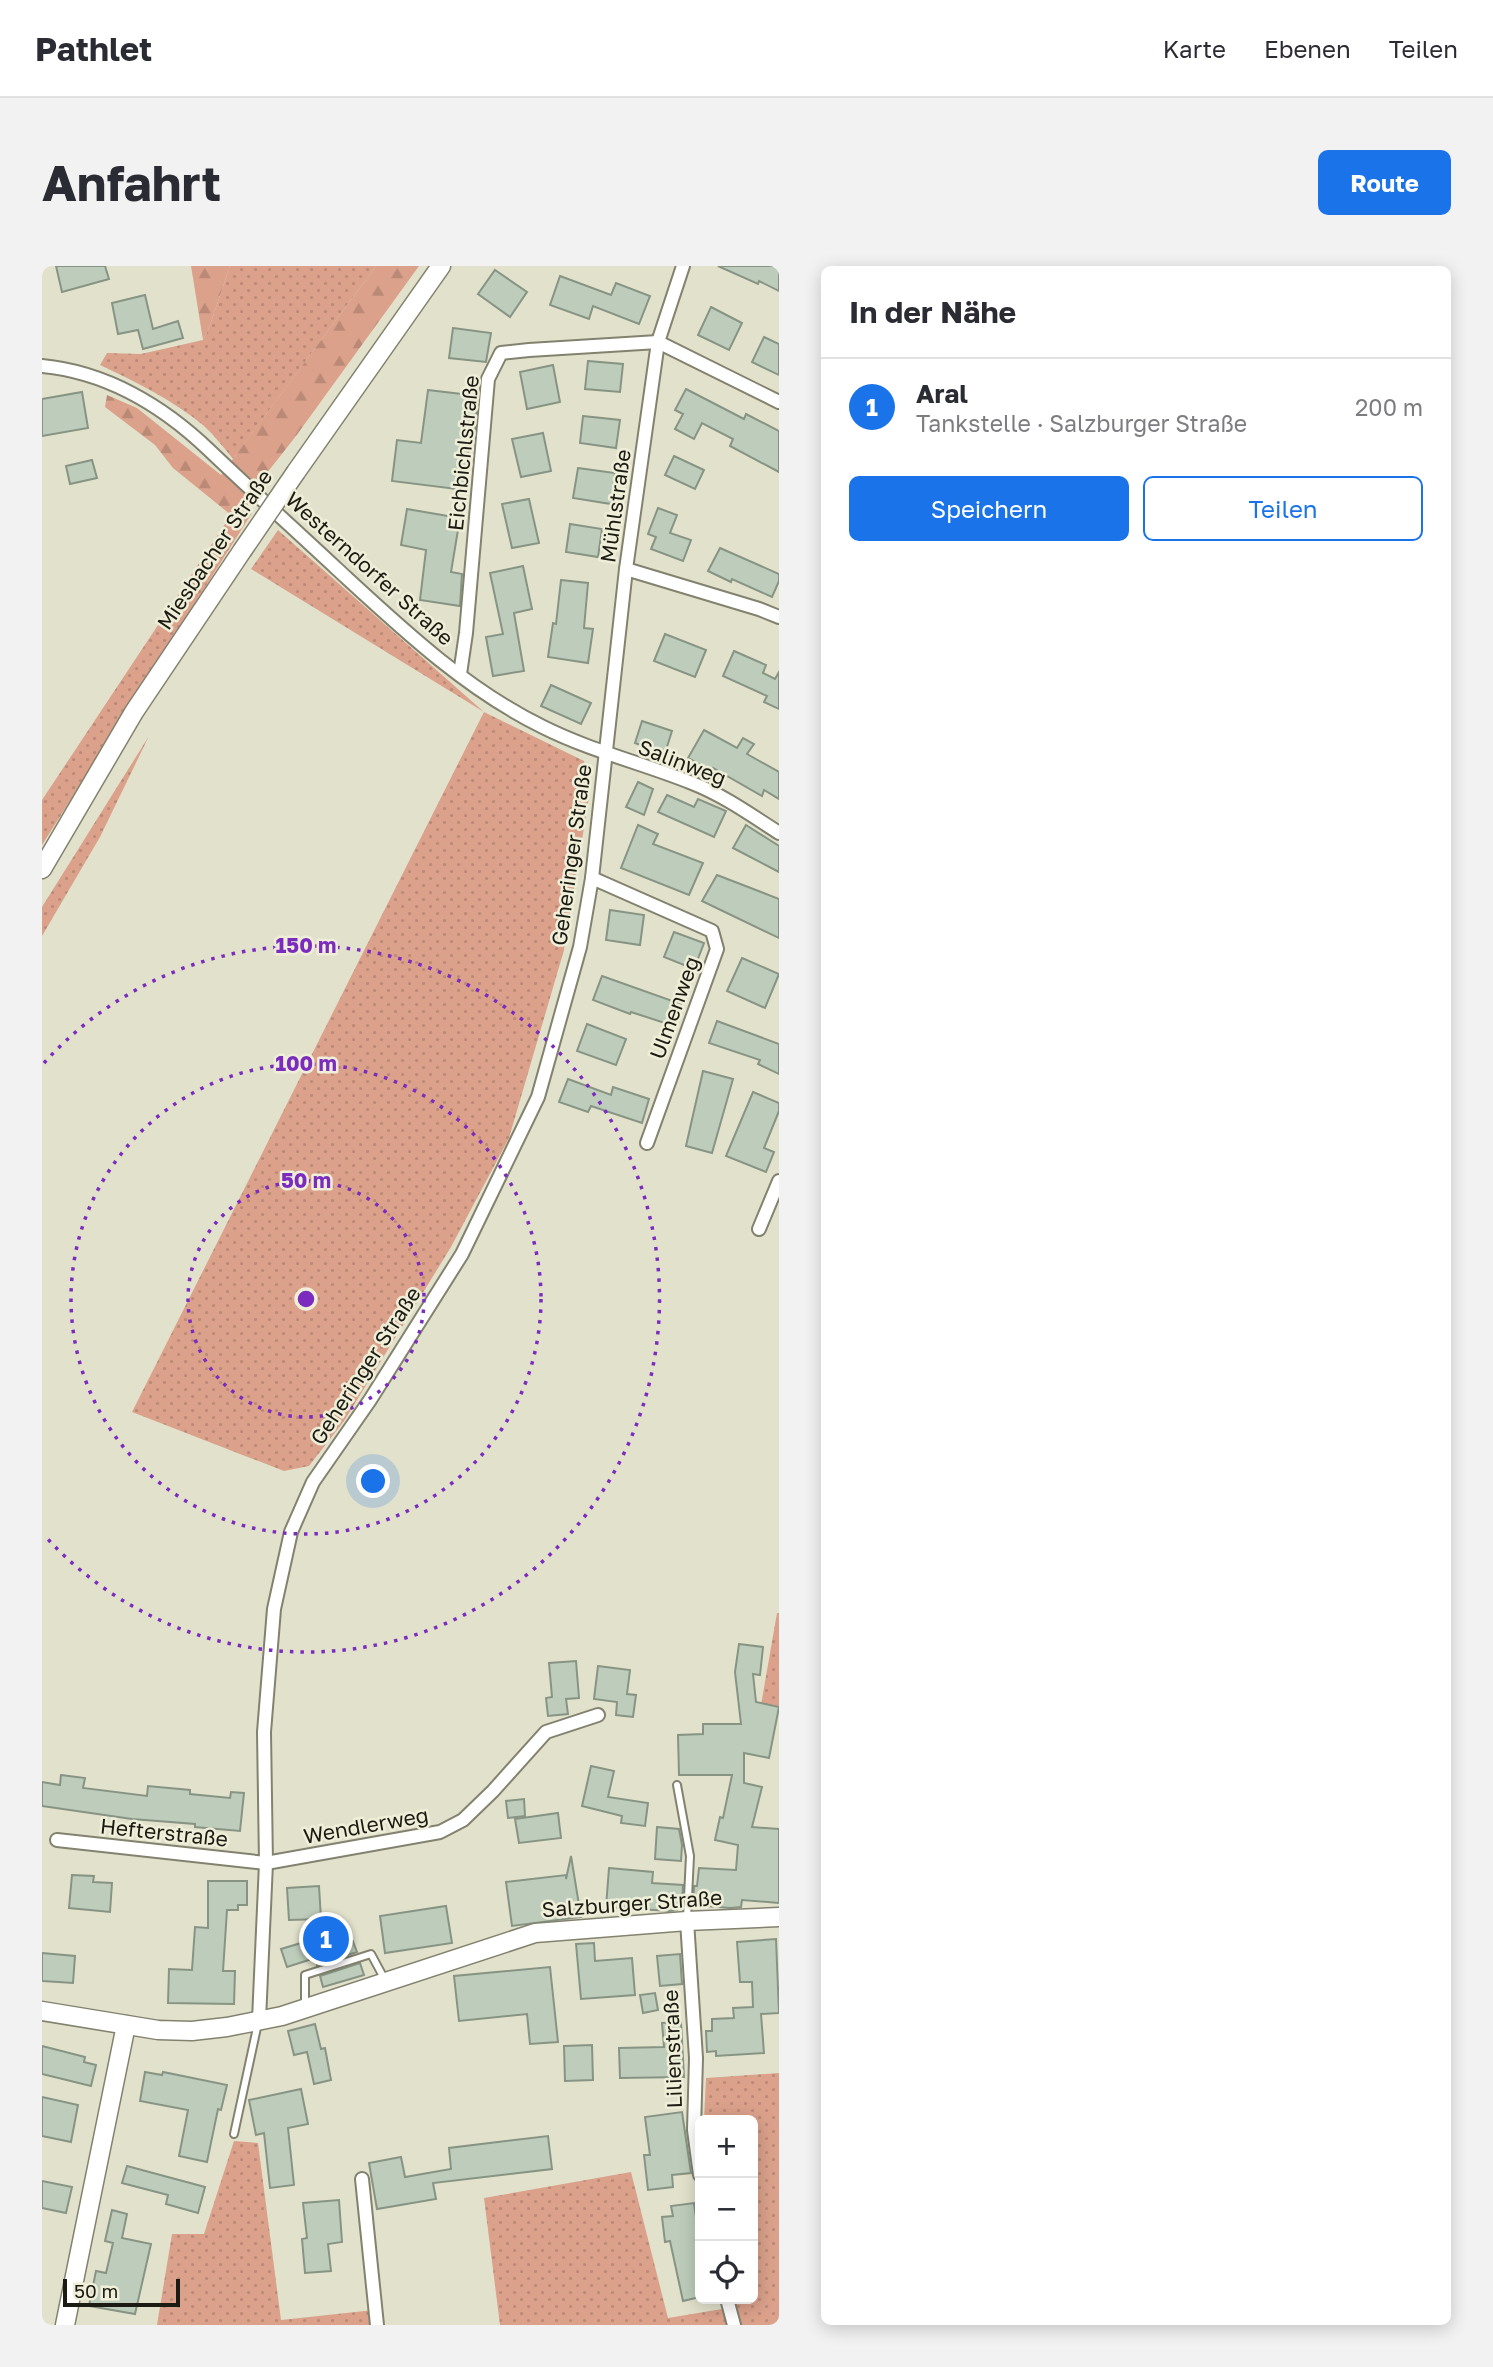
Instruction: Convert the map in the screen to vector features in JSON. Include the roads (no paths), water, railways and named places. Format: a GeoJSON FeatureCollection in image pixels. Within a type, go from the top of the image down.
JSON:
{"type":"FeatureCollection","features":[{"type":"Feature","properties":{"kind":"main road","name":"Miesbacher Straße"},"geometry":{"type":"LineString","coordinates":[[42,869],[135,712],[296,472],[441,266]]}},
{"type":"Feature","properties":{"kind":"main road","name":"Salzburger Straße"},"geometry":{"type":"LineString","coordinates":[[42,2011],[158,2030],[192,2031],[259,2020],[305,2008],[535,1933],[779,1917]]}},
{"type":"Feature","properties":{"kind":"main road"},"geometry":{"type":"LineString","coordinates":[[65,2325],[126,2025]]}},
{"type":"Feature","properties":{"kind":"street","name":"Mühlstraße"},"geometry":{"type":"LineString","coordinates":[[606,754],[626,569],[658,342],[683,266]]}},
{"type":"Feature","properties":{"kind":"street"},"geometry":{"type":"LineString","coordinates":[[658,342],[779,402]]}},
{"type":"Feature","properties":{"kind":"street","name":"Eichbichlstraße"},"geometry":{"type":"LineString","coordinates":[[460,674],[488,379],[501,353],[658,342]]}},
{"type":"Feature","properties":{"kind":"street","name":"Westerndorfer Straße"},"geometry":{"type":"LineString","coordinates":[[42,366],[80,372],[107,383],[152,405],[186,428],[365,595],[460,674],[542,727],[606,754]]}},
{"type":"Feature","properties":{"kind":"street"},"geometry":{"type":"LineString","coordinates":[[626,569],[759,609],[779,618]]}},
{"type":"Feature","properties":{"kind":"street","name":"Salinweg"},"geometry":{"type":"LineString","coordinates":[[606,754],[692,783],[779,832]]}},
{"type":"Feature","properties":{"kind":"street","name":"Geheringer Straße"},"geometry":{"type":"LineString","coordinates":[[259,2020],[266,1863],[264,1732],[274,1609],[291,1532],[313,1482],[370,1400],[462,1254],[532,1111],[580,947],[592,878],[606,754]]}},
{"type":"Feature","properties":{"kind":"street","name":"Ulmenweg"},"geometry":{"type":"LineString","coordinates":[[592,878],[712,931],[717,948],[647,1143]]}},
{"type":"Feature","properties":{"kind":"street"},"geometry":{"type":"LineString","coordinates":[[759,1229],[779,1181]]}},
{"type":"Feature","properties":{"kind":"street","name":"Wendlerweg"},"geometry":{"type":"LineString","coordinates":[[266,1863],[440,1832],[463,1820],[494,1791],[546,1732],[598,1715]]}},
{"type":"Feature","properties":{"kind":"street","name":"Hefterstraße"},"geometry":{"type":"LineString","coordinates":[[57,1840],[266,1863]]}},
{"type":"Feature","properties":{"kind":"street","name":"Lilienstraße"},"geometry":{"type":"LineString","coordinates":[[687,1921],[695,2057],[695,2138]]}},
{"type":"Feature","properties":{"kind":"street"},"geometry":{"type":"LineString","coordinates":[[362,2179],[377,2325]]}},
{"type":"Feature","properties":{"kind":"street"},"geometry":{"type":"LineString","coordinates":[[728,2304],[734,2325]]}},
{"type":"Feature","properties":{"kind":"lane"},"geometry":{"type":"LineString","coordinates":[[677,1785],[690,1856],[687,1921]]}},
{"type":"Feature","properties":{"kind":"lane"},"geometry":{"type":"LineString","coordinates":[[305,2008],[305,1975],[371,1954],[386,1982]]}},
{"type":"Feature","properties":{"kind":"lane"},"geometry":{"type":"LineString","coordinates":[[234,2134],[259,2020]]}},
{"type":"Feature","properties":{"kind":"place","name":"Aral"},"geometry":{"type":"Point","coordinates":[326,1939]}}]}
